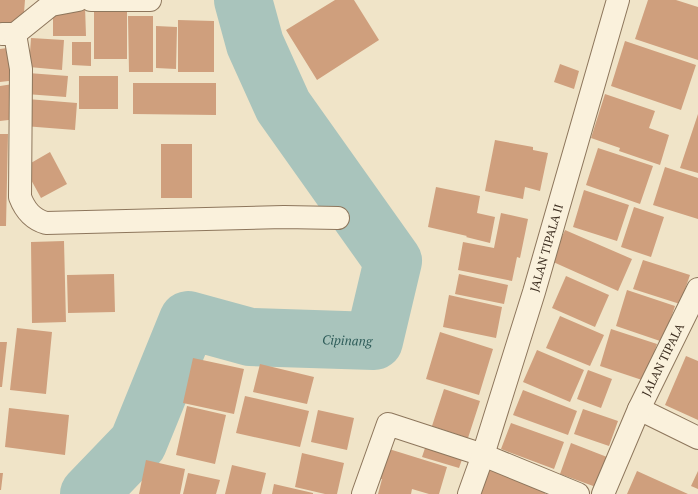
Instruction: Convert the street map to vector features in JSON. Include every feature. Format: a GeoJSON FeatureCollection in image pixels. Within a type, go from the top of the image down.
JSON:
{"type":"FeatureCollection","features":[{"type":"Feature","properties":{"kind":"street"},"geometry":{"type":"LineString","coordinates":[[78,0],[51,5],[8,34],[21,69],[20,197],[28,212],[32,216],[46,223],[284,217],[338,218]]}},
{"type":"Feature","properties":{"kind":"street"},"geometry":{"type":"LineString","coordinates":[[91,0],[150,0]]}},
{"type":"Feature","properties":{"kind":"street","name":"JALAN TIPALA II"},"geometry":{"type":"LineString","coordinates":[[469,494],[534,292],[618,0]]}},
{"type":"Feature","properties":{"kind":"street","name":"JALAN TIPALA"},"geometry":{"type":"LineString","coordinates":[[603,494],[639,409],[698,288]]}},
{"type":"Feature","properties":{"kind":"street","name":"JALAN TIPALA"},"geometry":{"type":"LineString","coordinates":[[639,409],[698,438]]}},
{"type":"Feature","properties":{"kind":"street"},"geometry":{"type":"LineString","coordinates":[[363,494],[388,424],[483,454],[578,494]]}},
{"type":"Feature","properties":{"kind":"building"},"geometry":{"type":"Polygon","coordinates":[[[0,0],[25,0],[23,25],[0,23],[0,0]]]}},
{"type":"Feature","properties":{"kind":"building"},"geometry":{"type":"Polygon","coordinates":[[[335,0],[354,0],[379,40],[317,80],[286,30],[335,0]]]}},
{"type":"Feature","properties":{"kind":"building"},"geometry":{"type":"Polygon","coordinates":[[[648,0],[676,0],[698,7],[698,60],[635,39],[648,0]]]}},
{"type":"Feature","properties":{"kind":"building"},"geometry":{"type":"Polygon","coordinates":[[[53,6],[85,6],[86,36],[53,36],[53,6]]]}},
{"type":"Feature","properties":{"kind":"building"},"geometry":{"type":"Polygon","coordinates":[[[94,6],[127,6],[127,59],[94,59],[94,6]]]}},
{"type":"Feature","properties":{"kind":"building"},"geometry":{"type":"Polygon","coordinates":[[[128,16],[153,16],[153,72],[129,72],[128,16]]]}},
{"type":"Feature","properties":{"kind":"building"},"geometry":{"type":"Polygon","coordinates":[[[178,20],[214,21],[214,72],[178,72],[178,20]]]}},
{"type":"Feature","properties":{"kind":"building"},"geometry":{"type":"Polygon","coordinates":[[[156,26],[177,27],[176,69],[156,68],[156,26]]]}},
{"type":"Feature","properties":{"kind":"building"},"geometry":{"type":"Polygon","coordinates":[[[31,38],[64,40],[62,70],[29,67],[31,38]]]}},
{"type":"Feature","properties":{"kind":"building"},"geometry":{"type":"Polygon","coordinates":[[[625,41],[696,65],[681,110],[611,86],[625,41]]]}},
{"type":"Feature","properties":{"kind":"building"},"geometry":{"type":"Polygon","coordinates":[[[72,42],[91,42],[91,66],[72,65],[72,42]]]}},
{"type":"Feature","properties":{"kind":"building"},"geometry":{"type":"Polygon","coordinates":[[[14,47],[17,80],[0,82],[0,49],[14,47]]]}},
{"type":"Feature","properties":{"kind":"building"},"geometry":{"type":"Polygon","coordinates":[[[560,64],[579,71],[574,89],[554,82],[560,64]]]}},
{"type":"Feature","properties":{"kind":"building"},"geometry":{"type":"Polygon","coordinates":[[[28,73],[68,76],[66,97],[26,94],[28,73]]]}},
{"type":"Feature","properties":{"kind":"building"},"geometry":{"type":"Polygon","coordinates":[[[79,76],[118,76],[118,109],[79,109],[79,76]]]}},
{"type":"Feature","properties":{"kind":"building"},"geometry":{"type":"Polygon","coordinates":[[[133,83],[216,83],[216,115],[133,114],[133,83]]]}},
{"type":"Feature","properties":{"kind":"building"},"geometry":{"type":"Polygon","coordinates":[[[13,84],[17,119],[0,121],[0,86],[13,84]]]}},
{"type":"Feature","properties":{"kind":"building"},"geometry":{"type":"Polygon","coordinates":[[[605,94],[655,111],[649,128],[669,135],[660,165],[619,151],[620,148],[591,138],[605,94]]]}},
{"type":"Feature","properties":{"kind":"building"},"geometry":{"type":"Polygon","coordinates":[[[27,99],[77,103],[75,130],[24,126],[27,99]]]}},
{"type":"Feature","properties":{"kind":"building"},"geometry":{"type":"Polygon","coordinates":[[[698,114],[698,173],[680,168],[698,114]]]}},
{"type":"Feature","properties":{"kind":"building"},"geometry":{"type":"Polygon","coordinates":[[[0,134],[8,134],[6,226],[0,226],[0,134]]]}},
{"type":"Feature","properties":{"kind":"building"},"geometry":{"type":"Polygon","coordinates":[[[495,140],[533,147],[533,150],[548,153],[540,191],[525,187],[523,199],[485,191],[495,140]]]}},
{"type":"Feature","properties":{"kind":"building"},"geometry":{"type":"Polygon","coordinates":[[[161,144],[192,144],[192,198],[161,198],[161,144]]]}},
{"type":"Feature","properties":{"kind":"building"},"geometry":{"type":"Polygon","coordinates":[[[598,148],[653,166],[640,204],[586,185],[598,148]]]}},
{"type":"Feature","properties":{"kind":"building"},"geometry":{"type":"Polygon","coordinates":[[[50,152],[67,184],[41,198],[24,167],[50,152]]]}},
{"type":"Feature","properties":{"kind":"building"},"geometry":{"type":"Polygon","coordinates":[[[665,167],[698,178],[698,219],[653,205],[665,167]]]}},
{"type":"Feature","properties":{"kind":"building"},"geometry":{"type":"Polygon","coordinates":[[[436,187],[480,196],[477,213],[495,217],[490,243],[428,227],[436,187]]]}},
{"type":"Feature","properties":{"kind":"building"},"geometry":{"type":"Polygon","coordinates":[[[584,190],[629,205],[617,241],[573,227],[584,190]]]}},
{"type":"Feature","properties":{"kind":"building"},"geometry":{"type":"Polygon","coordinates":[[[634,207],[664,217],[651,257],[621,247],[634,207]]]}},
{"type":"Feature","properties":{"kind":"building"},"geometry":{"type":"Polygon","coordinates":[[[501,213],[528,219],[520,258],[517,257],[512,281],[458,270],[463,242],[494,248],[501,213]]]}},
{"type":"Feature","properties":{"kind":"building"},"geometry":{"type":"Polygon","coordinates":[[[565,230],[632,259],[618,291],[551,261],[565,230]]]}},
{"type":"Feature","properties":{"kind":"building"},"geometry":{"type":"Polygon","coordinates":[[[64,241],[66,322],[32,323],[31,242],[64,241]]]}},
{"type":"Feature","properties":{"kind":"building"},"geometry":{"type":"Polygon","coordinates":[[[643,260],[690,275],[680,304],[633,289],[643,260]]]}},
{"type":"Feature","properties":{"kind":"building"},"geometry":{"type":"Polygon","coordinates":[[[114,274],[115,312],[68,313],[67,275],[114,274]]]}},
{"type":"Feature","properties":{"kind":"building"},"geometry":{"type":"Polygon","coordinates":[[[459,274],[508,285],[504,304],[455,294],[459,274]]]}},
{"type":"Feature","properties":{"kind":"building"},"geometry":{"type":"Polygon","coordinates":[[[566,276],[609,295],[595,327],[552,308],[566,276]]]}},
{"type":"Feature","properties":{"kind":"building"},"geometry":{"type":"Polygon","coordinates":[[[627,290],[675,306],[663,342],[616,326],[627,290]]]}},
{"type":"Feature","properties":{"kind":"building"},"geometry":{"type":"Polygon","coordinates":[[[449,295],[502,307],[496,338],[443,327],[449,295]]]}},
{"type":"Feature","properties":{"kind":"building"},"geometry":{"type":"Polygon","coordinates":[[[560,316],[604,335],[590,366],[546,348],[560,316]]]}},
{"type":"Feature","properties":{"kind":"building"},"geometry":{"type":"Polygon","coordinates":[[[17,328],[52,332],[46,394],[10,390],[17,328]]]}},
{"type":"Feature","properties":{"kind":"building"},"geometry":{"type":"Polygon","coordinates":[[[611,329],[657,344],[645,381],[600,366],[611,329]]]}},
{"type":"Feature","properties":{"kind":"building"},"geometry":{"type":"Polygon","coordinates":[[[440,332],[493,349],[479,395],[426,379],[440,332]]]}},
{"type":"Feature","properties":{"kind":"building"},"geometry":{"type":"Polygon","coordinates":[[[0,342],[7,342],[2,387],[0,387],[0,342]]]}},
{"type":"Feature","properties":{"kind":"building"},"geometry":{"type":"Polygon","coordinates":[[[537,350],[584,370],[570,402],[523,382],[537,350]]]}},
{"type":"Feature","properties":{"kind":"building"},"geometry":{"type":"Polygon","coordinates":[[[686,356],[698,361],[698,420],[665,405],[686,356]]]}},
{"type":"Feature","properties":{"kind":"building"},"geometry":{"type":"Polygon","coordinates":[[[193,358],[244,369],[234,414],[183,403],[193,358]]]}},
{"type":"Feature","properties":{"kind":"building"},"geometry":{"type":"Polygon","coordinates":[[[260,364],[314,377],[307,404],[253,392],[260,364]]]}},
{"type":"Feature","properties":{"kind":"building"},"geometry":{"type":"Polygon","coordinates":[[[588,370],[612,379],[601,408],[577,399],[588,370]]]}},
{"type":"Feature","properties":{"kind":"building"},"geometry":{"type":"Polygon","coordinates":[[[444,389],[480,401],[468,438],[432,426],[444,389]]]}},
{"type":"Feature","properties":{"kind":"building"},"geometry":{"type":"Polygon","coordinates":[[[523,390],[577,411],[568,435],[513,415],[523,390]]]}},
{"type":"Feature","properties":{"kind":"building"},"geometry":{"type":"Polygon","coordinates":[[[245,396],[309,411],[300,447],[236,433],[245,396]]]}},
{"type":"Feature","properties":{"kind":"building"},"geometry":{"type":"Polygon","coordinates":[[[187,406],[226,415],[215,464],[176,455],[187,406]]]}},
{"type":"Feature","properties":{"kind":"building"},"geometry":{"type":"Polygon","coordinates":[[[9,408],[69,415],[65,455],[5,447],[9,408]]]}},
{"type":"Feature","properties":{"kind":"building"},"geometry":{"type":"Polygon","coordinates":[[[583,409],[618,421],[609,446],[574,434],[583,409]]]}},
{"type":"Feature","properties":{"kind":"building"},"geometry":{"type":"Polygon","coordinates":[[[318,410],[354,418],[347,450],[311,442],[318,410]]]}},
{"type":"Feature","properties":{"kind":"building"},"geometry":{"type":"Polygon","coordinates":[[[511,423],[564,442],[554,469],[501,449],[511,423]]]}},
{"type":"Feature","properties":{"kind":"building"},"geometry":{"type":"Polygon","coordinates":[[[428,439],[465,451],[459,468],[422,457],[428,439]]]}},
{"type":"Feature","properties":{"kind":"building"},"geometry":{"type":"Polygon","coordinates":[[[571,443],[607,457],[596,487],[560,474],[571,443]]]}},
{"type":"Feature","properties":{"kind":"building"},"geometry":{"type":"Polygon","coordinates":[[[389,449],[447,467],[439,494],[429,494],[412,489],[411,494],[378,494],[382,479],[379,479],[389,449]]]}},
{"type":"Feature","properties":{"kind":"building"},"geometry":{"type":"Polygon","coordinates":[[[302,453],[344,463],[337,494],[325,494],[295,487],[302,453]]]}},
{"type":"Feature","properties":{"kind":"building"},"geometry":{"type":"Polygon","coordinates":[[[146,460],[185,469],[180,494],[139,494],[146,460]]]}},
{"type":"Feature","properties":{"kind":"building"},"geometry":{"type":"Polygon","coordinates":[[[232,465],[266,473],[261,494],[225,494],[232,465]]]}},
{"type":"Feature","properties":{"kind":"building"},"geometry":{"type":"Polygon","coordinates":[[[490,466],[548,487],[545,494],[480,494],[490,466]]]}},
{"type":"Feature","properties":{"kind":"building"},"geometry":{"type":"Polygon","coordinates":[[[637,471],[688,494],[627,494],[637,471]]]}},
{"type":"Feature","properties":{"kind":"building"},"geometry":{"type":"Polygon","coordinates":[[[698,471],[698,489],[691,486],[698,471]]]}},
{"type":"Feature","properties":{"kind":"building"},"geometry":{"type":"Polygon","coordinates":[[[0,473],[3,473],[1,490],[0,490],[0,473]]]}},
{"type":"Feature","properties":{"kind":"building"},"geometry":{"type":"Polygon","coordinates":[[[188,473],[220,480],[216,494],[183,494],[188,473]]]}},
{"type":"Feature","properties":{"kind":"building"},"geometry":{"type":"Polygon","coordinates":[[[274,484],[313,493],[313,494],[272,494],[274,484]]]}},
{"type":"Feature","properties":{"kind":"waterway","name":"Cipinang"},"geometry":{"type":"LineString","coordinates":[[89,494],[138,443],[188,320],[250,337],[374,341],[393,261],[283,106],[255,44],[243,0]]}}]}
